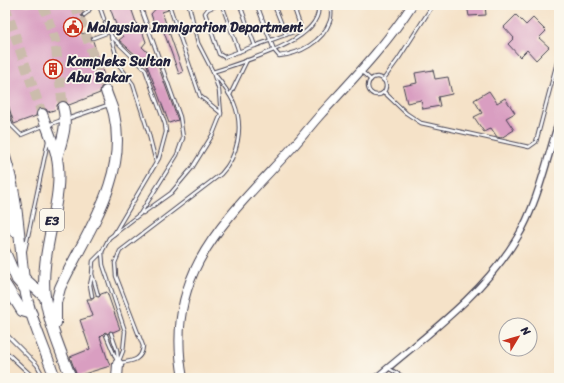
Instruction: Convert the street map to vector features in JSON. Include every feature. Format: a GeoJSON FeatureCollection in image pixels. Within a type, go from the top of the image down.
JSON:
{"type":"FeatureCollection","features":[{"type":"Feature","properties":{"kind":"highway"},"geometry":{"type":"LineString","coordinates":[[53,328],[56,323],[56,303],[60,288],[103,203],[113,174],[116,135],[114,113],[106,91]]}},
{"type":"Feature","properties":{"kind":"highway"},"geometry":{"type":"LineString","coordinates":[[57,158],[66,119],[63,107]]}},
{"type":"Feature","properties":{"kind":"highway","name":"E3"},"geometry":{"type":"LineString","coordinates":[[42,114],[57,158],[56,202],[47,243],[45,297],[53,328],[71,378]]}},
{"type":"Feature","properties":{"kind":"highway","name":"E3"},"geometry":{"type":"LineString","coordinates":[[5,158],[19,223],[19,243],[25,289],[32,314],[55,378]]}},
{"type":"Feature","properties":{"kind":"highway"},"geometry":{"type":"LineString","coordinates":[[5,192],[15,234],[19,243]]}},
{"type":"Feature","properties":{"kind":"highway"},"geometry":{"type":"LineString","coordinates":[[5,252],[17,280],[25,289]]}},
{"type":"Feature","properties":{"kind":"highway"},"geometry":{"type":"LineString","coordinates":[[24,278],[45,297]]}},
{"type":"Feature","properties":{"kind":"highway"},"geometry":{"type":"LineString","coordinates":[[5,284],[22,311],[32,314]]}},
{"type":"Feature","properties":{"kind":"highway"},"geometry":{"type":"LineString","coordinates":[[117,378],[118,364]]}},
{"type":"Feature","properties":{"kind":"street"},"geometry":{"type":"LineString","coordinates":[[184,378],[179,338],[181,312],[189,285],[210,241],[261,180],[291,149],[361,70],[400,24],[412,5]]}},
{"type":"Feature","properties":{"kind":"street"},"geometry":{"type":"LineString","coordinates":[[376,378],[445,322],[485,280],[517,238],[529,212],[559,121]]}},
{"type":"Feature","properties":{"kind":"lane"},"geometry":{"type":"LineString","coordinates":[[84,15],[88,12],[92,5]]}},
{"type":"Feature","properties":{"kind":"lane"},"geometry":{"type":"LineString","coordinates":[[99,5],[119,65],[134,84],[156,162]]}},
{"type":"Feature","properties":{"kind":"lane"},"geometry":{"type":"LineString","coordinates":[[170,5],[200,96],[221,114]]}},
{"type":"Feature","properties":{"kind":"lane"},"geometry":{"type":"LineString","coordinates":[[118,364],[138,358],[142,354],[143,346],[116,276],[115,263],[120,251],[221,174],[229,166],[236,148],[239,128],[235,105],[213,72],[198,43],[189,5]]}},
{"type":"Feature","properties":{"kind":"lane"},"geometry":{"type":"LineString","coordinates":[[218,5],[208,9],[204,13],[219,54],[226,57],[286,35],[300,28],[293,5]]}},
{"type":"Feature","properties":{"kind":"lane"},"geometry":{"type":"LineString","coordinates":[[222,5],[240,52]]}},
{"type":"Feature","properties":{"kind":"lane"},"geometry":{"type":"LineString","coordinates":[[240,5],[255,46]]}},
{"type":"Feature","properties":{"kind":"lane"},"geometry":{"type":"LineString","coordinates":[[257,5],[270,41],[274,50],[279,56],[292,54],[316,42],[330,21],[331,5]]}},
{"type":"Feature","properties":{"kind":"lane"},"geometry":{"type":"LineString","coordinates":[[274,5],[286,35]]}},
{"type":"Feature","properties":{"kind":"lane"},"geometry":{"type":"LineString","coordinates":[[213,72],[293,42],[308,30],[317,14],[318,5]]}},
{"type":"Feature","properties":{"kind":"lane"},"geometry":{"type":"LineString","coordinates":[[383,80],[433,5]]}},
{"type":"Feature","properties":{"kind":"lane"},"geometry":{"type":"LineString","coordinates":[[140,214],[177,155],[183,138],[180,117],[142,11]]}},
{"type":"Feature","properties":{"kind":"lane"},"geometry":{"type":"LineString","coordinates":[[93,38],[109,32]]}},
{"type":"Feature","properties":{"kind":"lane"},"geometry":{"type":"LineString","coordinates":[[109,32],[145,69],[165,124],[166,132],[156,162],[113,235],[103,247],[103,265],[125,331],[123,351],[118,364]]}},
{"type":"Feature","properties":{"kind":"lane"},"geometry":{"type":"LineString","coordinates":[[384,92],[406,113],[421,123],[529,147],[536,142],[559,54]]}},
{"type":"Feature","properties":{"kind":"lane"},"geometry":{"type":"LineString","coordinates":[[230,96],[247,60]]}},
{"type":"Feature","properties":{"kind":"lane"},"geometry":{"type":"LineString","coordinates":[[361,70],[371,80]]}},
{"type":"Feature","properties":{"kind":"lane"},"geometry":{"type":"LineString","coordinates":[[113,235],[171,193],[192,168],[213,134],[221,114],[219,91],[213,72]]}},
{"type":"Feature","properties":{"kind":"lane"},"geometry":{"type":"LineString","coordinates":[[377,77],[383,80],[386,85],[384,92],[379,95],[372,92],[369,87],[371,80],[377,77]]}},
{"type":"Feature","properties":{"kind":"lane"},"geometry":{"type":"LineString","coordinates":[[5,105],[11,125],[21,135],[46,125],[110,104]]}},
{"type":"Feature","properties":{"kind":"lane"},"geometry":{"type":"LineString","coordinates":[[22,260],[30,232],[45,149],[50,137]]}},
{"type":"Feature","properties":{"kind":"lane"},"geometry":{"type":"LineString","coordinates":[[92,296],[90,285],[93,261],[102,252]]}},
{"type":"Feature","properties":{"kind":"lane"},"geometry":{"type":"LineString","coordinates":[[92,274],[98,295]]}},
{"type":"Feature","properties":{"kind":"lane"},"geometry":{"type":"LineString","coordinates":[[5,333],[37,365],[44,378]]}},
{"type":"Feature","properties":{"kind":"lane"},"geometry":{"type":"LineString","coordinates":[[111,333],[117,350],[118,364]]}},
{"type":"Feature","properties":{"kind":"lane"},"geometry":{"type":"LineString","coordinates":[[106,335],[118,364]]}},
{"type":"Feature","properties":{"kind":"lane"},"geometry":{"type":"LineString","coordinates":[[5,351],[34,378]]}},
{"type":"Feature","properties":{"kind":"lane"},"geometry":{"type":"LineString","coordinates":[[388,368],[404,378]]}},
{"type":"Feature","properties":{"kind":"building","name":"Kompleks Sultan Abu Bakar"},"geometry":{"type":"Polygon","coordinates":[[[5,5],[81,5],[83,12],[81,16],[85,18],[77,21],[82,34],[89,32],[91,36],[90,39],[93,41],[107,85],[101,87],[100,93],[69,105],[65,101],[61,101],[57,105],[57,109],[48,112],[46,109],[40,108],[37,110],[36,116],[14,124],[8,104],[5,102],[5,5]]]}},
{"type":"Feature","properties":{"kind":"building"},"geometry":{"type":"Polygon","coordinates":[[[109,5],[130,5],[138,28],[140,25],[146,42],[142,47],[156,60],[178,120],[169,123],[147,65],[119,40],[123,37],[118,30],[109,5]]]}},
{"type":"Feature","properties":{"kind":"building"},"geometry":{"type":"Polygon","coordinates":[[[159,5],[166,5],[168,10],[162,12],[183,72],[179,74],[161,24],[155,26],[151,14],[159,5]]]}},
{"type":"Feature","properties":{"kind":"building"},"geometry":{"type":"Polygon","coordinates":[[[467,5],[485,5],[486,15],[469,16],[467,5]]]}},
{"type":"Feature","properties":{"kind":"building"},"geometry":{"type":"Polygon","coordinates":[[[516,15],[526,25],[533,18],[546,31],[539,38],[549,47],[536,60],[527,50],[520,57],[508,44],[514,38],[504,27],[516,15]]]}},
{"type":"Feature","properties":{"kind":"building"},"geometry":{"type":"Polygon","coordinates":[[[433,70],[435,79],[448,77],[452,94],[438,97],[440,106],[423,109],[421,100],[407,103],[403,86],[417,83],[415,73],[433,70]]]}},
{"type":"Feature","properties":{"kind":"building"},"geometry":{"type":"Polygon","coordinates":[[[489,91],[497,103],[505,98],[515,113],[506,118],[514,130],[501,138],[497,137],[491,128],[484,132],[474,117],[482,113],[474,100],[489,91]]]}},
{"type":"Feature","properties":{"kind":"building"},"geometry":{"type":"Polygon","coordinates":[[[107,292],[120,329],[113,332],[110,331],[108,334],[105,332],[100,337],[110,366],[77,376],[70,357],[90,349],[80,320],[93,316],[87,299],[93,299],[95,296],[99,297],[101,294],[107,292]]]}},
{"type":"Feature","properties":{"kind":"tunnel"},"geometry":{"type":"LineString","coordinates":[[43,5],[55,40],[63,107]]}},
{"type":"Feature","properties":{"kind":"tunnel"},"geometry":{"type":"LineString","coordinates":[[75,5],[106,91]]}},
{"type":"Feature","properties":{"kind":"tunnel"},"geometry":{"type":"LineString","coordinates":[[5,6],[42,114]]}},
{"type":"Feature","properties":{"kind":"place","name":"Malaysian Immigration Department"},"geometry":{"type":"Point","coordinates":[73,27]}},
{"type":"Feature","properties":{"kind":"place","name":"Kompleks Sultan Abu Bakar"},"geometry":{"type":"Point","coordinates":[53,69]}}]}
